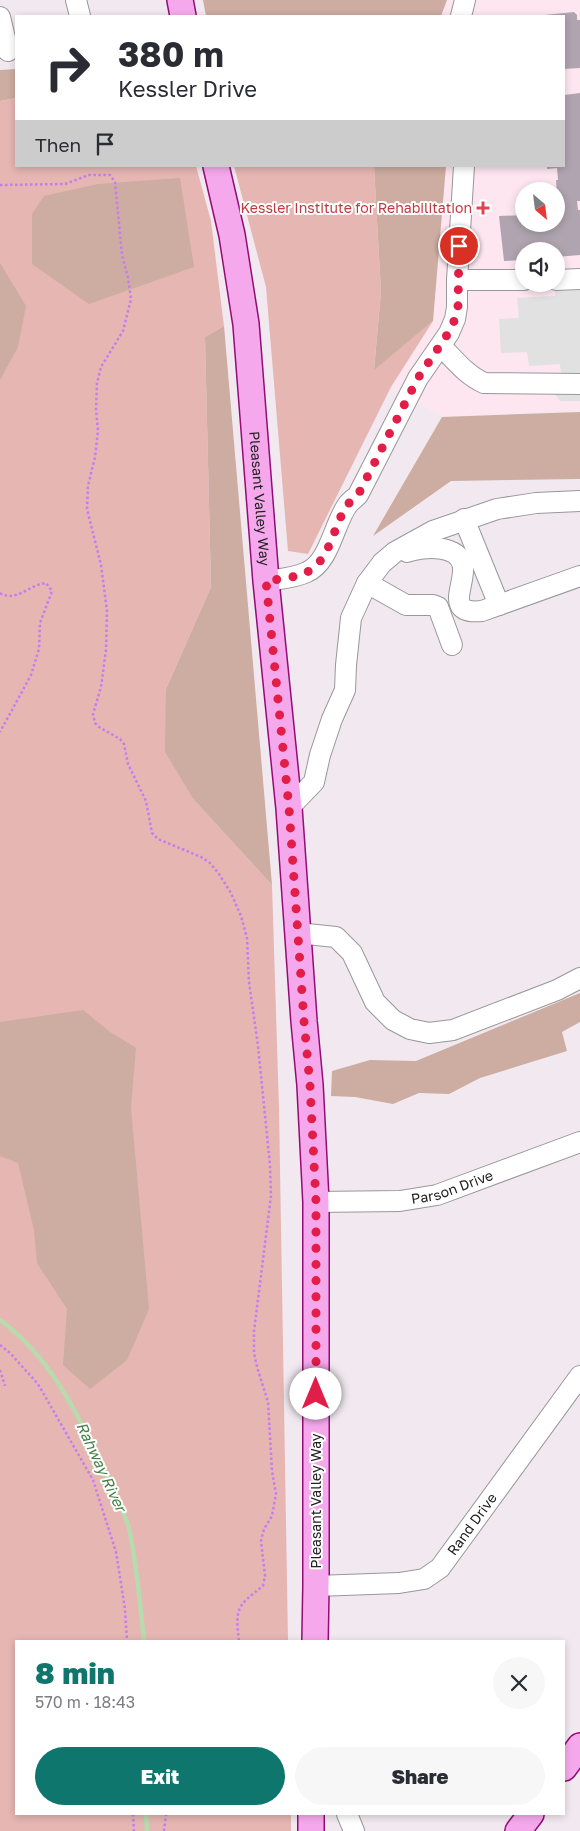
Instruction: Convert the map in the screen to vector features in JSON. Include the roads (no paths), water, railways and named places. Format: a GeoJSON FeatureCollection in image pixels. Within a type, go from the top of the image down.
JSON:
{"type":"FeatureCollection","features":[{"type":"Feature","properties":{"kind":"main road"},"geometry":{"type":"LineString","coordinates":[[180,0],[183,15]]}},
{"type":"Feature","properties":{"kind":"main road","name":"Pleasant Valley Way"},"geometry":{"type":"LineString","coordinates":[[216,167],[232,235],[246,324],[266,581],[289,808],[310,1085],[316,1202],[315,1640]]}},
{"type":"Feature","properties":{"kind":"main road"},"geometry":{"type":"LineString","coordinates":[[565,1767],[580,1746]]}},
{"type":"Feature","properties":{"kind":"main road"},"geometry":{"type":"LineString","coordinates":[[311,1815],[311,1831]]}},
{"type":"Feature","properties":{"kind":"street"},"geometry":{"type":"LineString","coordinates":[[76,0],[80,15]]}},
{"type":"Feature","properties":{"kind":"street"},"geometry":{"type":"LineString","coordinates":[[461,15],[465,0]]}},
{"type":"Feature","properties":{"kind":"street"},"geometry":{"type":"LineString","coordinates":[[0,17],[8,51]]}},
{"type":"Feature","properties":{"kind":"street"},"geometry":{"type":"LineString","coordinates":[[266,581],[298,575],[309,571],[317,564],[327,549],[348,504],[358,495],[418,378],[441,346],[455,319],[458,307],[457,280],[464,167]]}},
{"type":"Feature","properties":{"kind":"street"},"geometry":{"type":"LineString","coordinates":[[565,280],[580,279]]}},
{"type":"Feature","properties":{"kind":"street"},"geometry":{"type":"LineString","coordinates":[[457,280],[515,280]]}},
{"type":"Feature","properties":{"kind":"street"},"geometry":{"type":"LineString","coordinates":[[441,346],[466,372],[476,380],[484,383],[580,384]]}},
{"type":"Feature","properties":{"kind":"street"},"geometry":{"type":"LineString","coordinates":[[289,808],[314,782],[332,719],[345,690],[351,618],[367,583],[382,563],[395,552],[426,535],[497,508],[536,503],[580,501]]}},
{"type":"Feature","properties":{"kind":"street"},"geometry":{"type":"LineString","coordinates":[[464,519],[499,605]]}},
{"type":"Feature","properties":{"kind":"street"},"geometry":{"type":"LineString","coordinates":[[382,563],[411,550],[435,547],[453,552],[463,564],[464,574],[459,591],[459,602],[464,609],[473,612],[482,611],[580,576]]}},
{"type":"Feature","properties":{"kind":"street"},"geometry":{"type":"LineString","coordinates":[[367,583],[406,605],[433,604],[438,607],[452,645]]}},
{"type":"Feature","properties":{"kind":"street"},"geometry":{"type":"LineString","coordinates":[[298,933],[336,937],[352,953],[375,1002],[392,1020],[410,1029],[429,1033],[454,1030],[557,990],[580,978]]}},
{"type":"Feature","properties":{"kind":"street","name":"Parson Drive"},"geometry":{"type":"LineString","coordinates":[[316,1202],[400,1201],[437,1195],[580,1142]]}},
{"type":"Feature","properties":{"kind":"street","name":"Rand Drive"},"geometry":{"type":"LineString","coordinates":[[316,1586],[398,1583],[424,1578],[440,1568],[580,1376]]}},
{"type":"Feature","properties":{"kind":"street"},"geometry":{"type":"LineString","coordinates":[[347,1815],[354,1831]]}},
{"type":"Feature","properties":{"kind":"waterway","name":"Rahway River"},"geometry":{"type":"LineString","coordinates":[[0,1320],[36,1354],[65,1394],[89,1438],[122,1511],[129,1528],[134,1556],[144,1640]]}},
{"type":"Feature","properties":{"kind":"waterway","name":"Rahway River"},"geometry":{"type":"LineString","coordinates":[[146,1815],[147,1831]]}},
{"type":"Feature","properties":{"kind":"place","name":"Kessler Institute for Rehabilitation"},"geometry":{"type":"Point","coordinates":[483,208]}}]}
